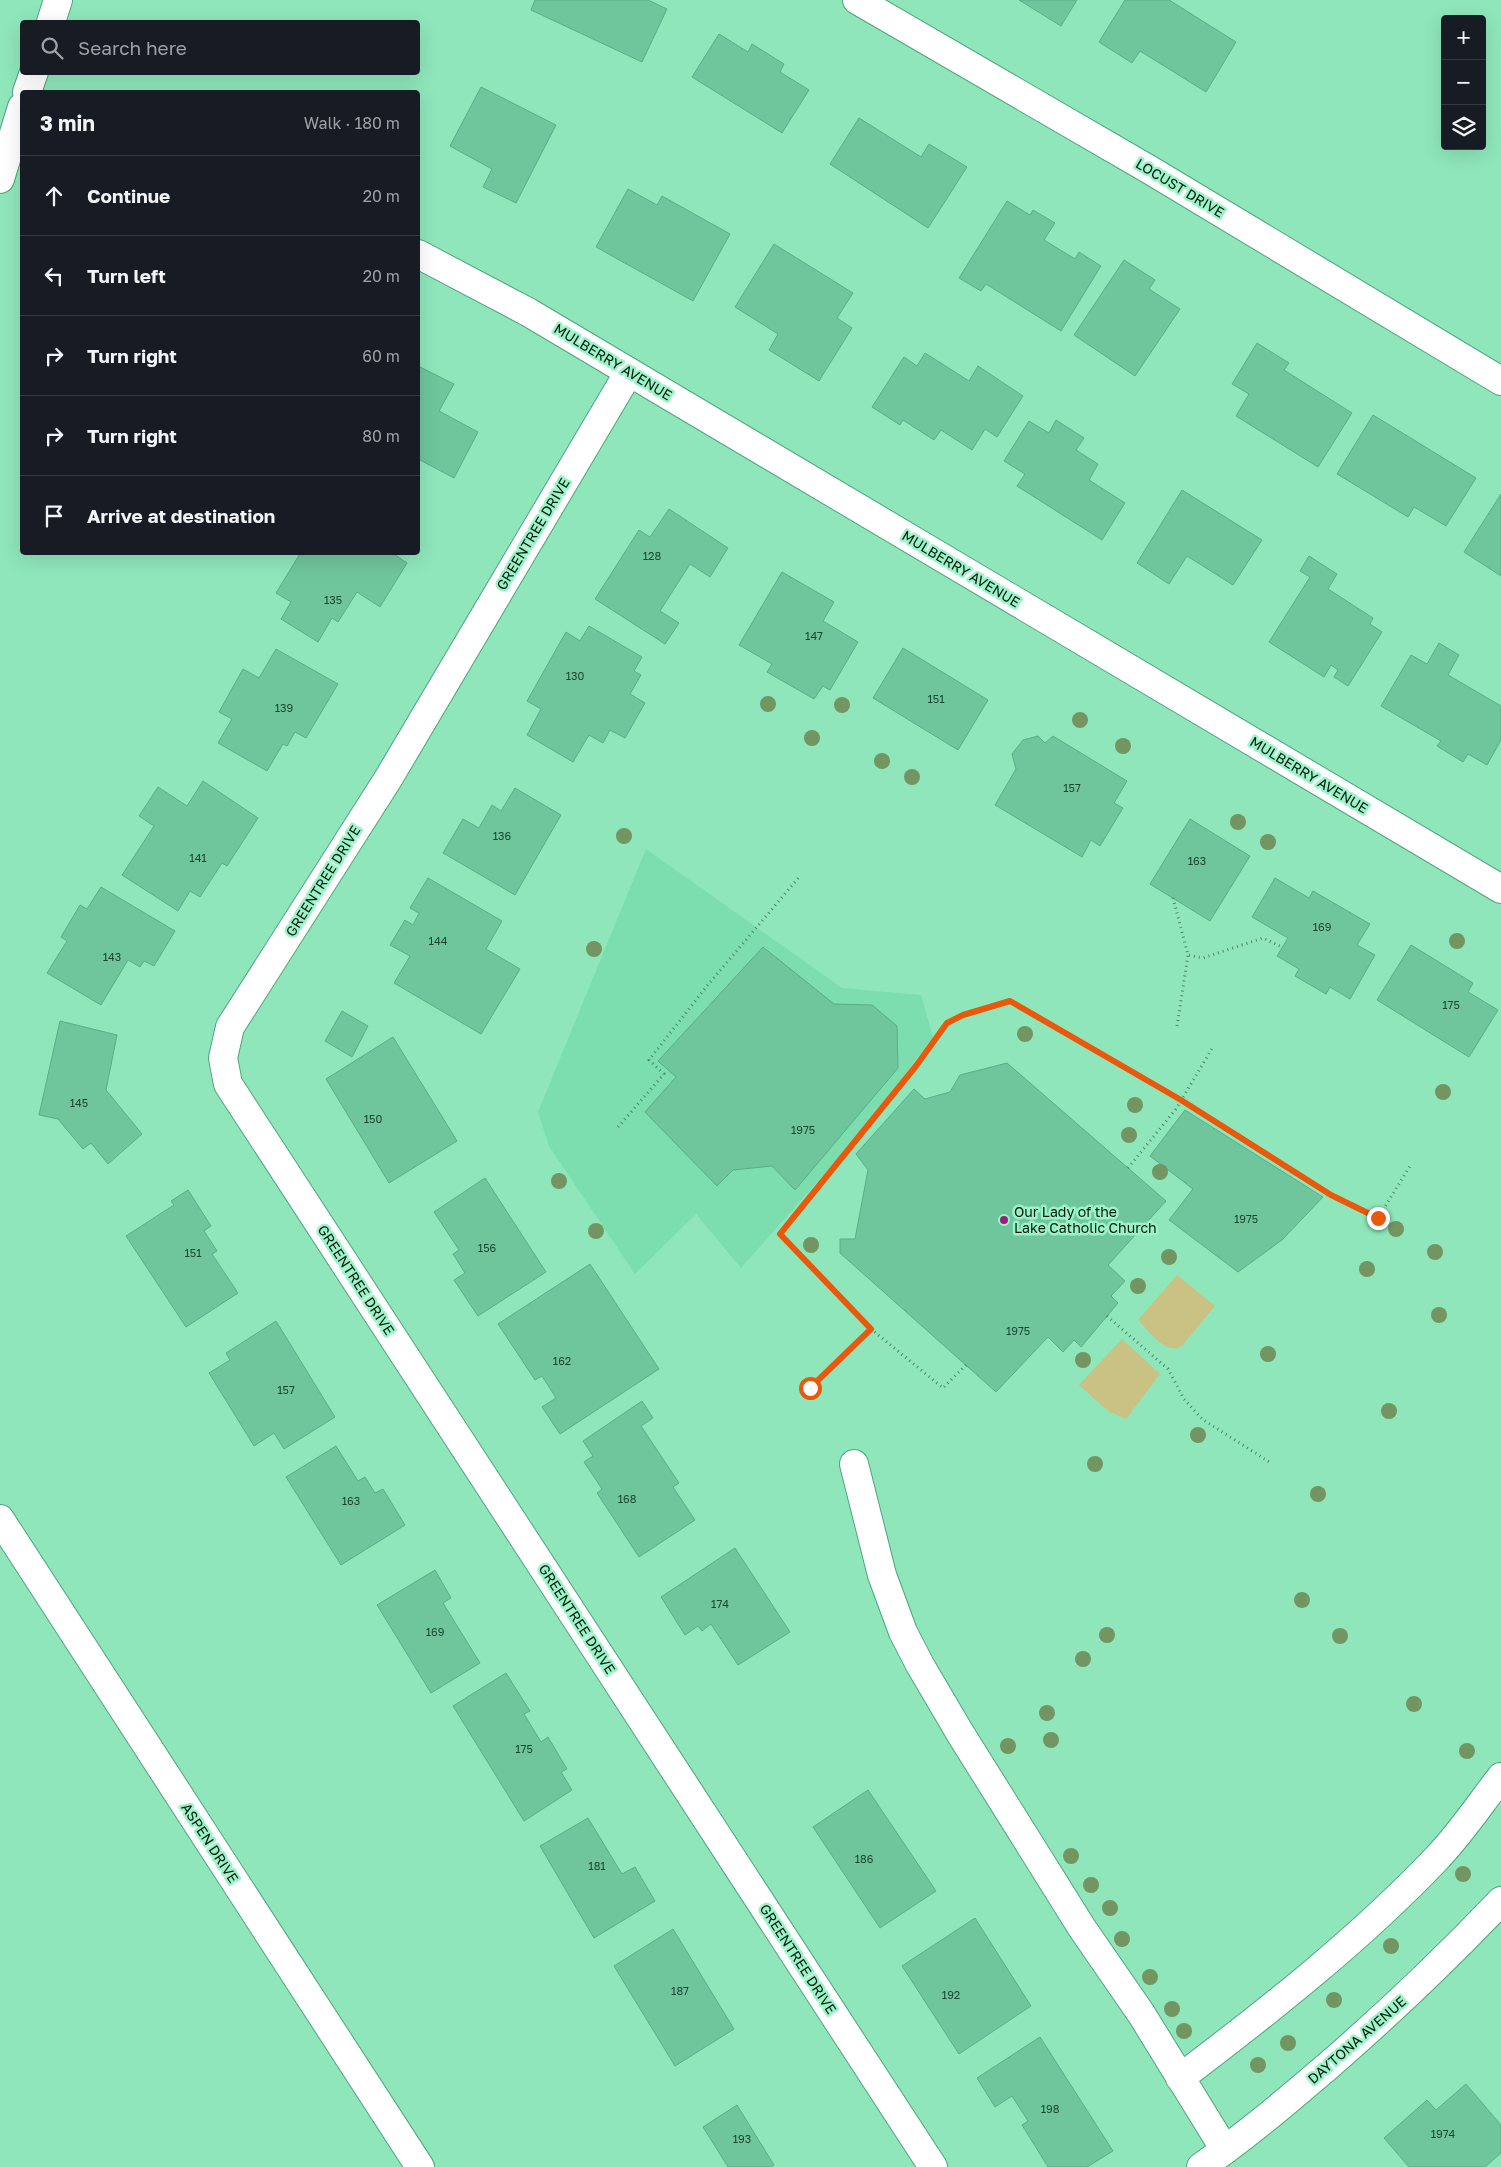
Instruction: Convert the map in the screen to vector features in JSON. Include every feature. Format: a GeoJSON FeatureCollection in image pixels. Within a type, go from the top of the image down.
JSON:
{"type":"FeatureCollection","features":[{"type":"Feature","properties":{"kind":"street"},"geometry":{"type":"LineString","coordinates":[[51,20],[58,0]]}},
{"type":"Feature","properties":{"kind":"street","name":"LOCUST DRIVE"},"geometry":{"type":"LineString","coordinates":[[857,0],[1150,170],[1501,381]]}},
{"type":"Feature","properties":{"kind":"street"},"geometry":{"type":"LineString","coordinates":[[26,90],[33,75]]}},
{"type":"Feature","properties":{"kind":"street"},"geometry":{"type":"LineString","coordinates":[[0,179],[19,105]]}},
{"type":"Feature","properties":{"kind":"street","name":"MULBERRY AVENUE"},"geometry":{"type":"LineString","coordinates":[[420,255],[528,312],[1501,889]]}},
{"type":"Feature","properties":{"kind":"street","name":"GREENTREE DRIVE"},"geometry":{"type":"LineString","coordinates":[[629,372],[388,779],[230,1027],[223,1058],[228,1084],[933,2167]]}},
{"type":"Feature","properties":{"kind":"street"},"geometry":{"type":"LineString","coordinates":[[854,1464],[882,1575],[903,1632],[920,1665],[960,1733],[1082,1928],[1142,2015],[1226,2150]]}},
{"type":"Feature","properties":{"kind":"street","name":"ASPEN DRIVE"},"geometry":{"type":"LineString","coordinates":[[0,1519],[420,2167]]}},
{"type":"Feature","properties":{"kind":"street"},"geometry":{"type":"LineString","coordinates":[[1180,2078],[1254,2022],[1357,1936],[1438,1857],[1501,1777]]}},
{"type":"Feature","properties":{"kind":"street","name":"DAYTONA AVENUE"},"geometry":{"type":"LineString","coordinates":[[1201,2167],[1286,2103],[1394,2008],[1450,1956],[1501,1901]]}},
{"type":"Feature","properties":{"kind":"path"},"geometry":{"type":"LineString","coordinates":[[618,1127],[664,1074],[648,1060],[707,986],[800,876]]}},
{"type":"Feature","properties":{"kind":"path"},"geometry":{"type":"LineString","coordinates":[[1173,898],[1188,955],[1177,1026]]}},
{"type":"Feature","properties":{"kind":"path"},"geometry":{"type":"LineString","coordinates":[[1188,955],[1203,958],[1263,938],[1282,947]]}},
{"type":"Feature","properties":{"kind":"path"},"geometry":{"type":"LineString","coordinates":[[966,1365],[943,1388],[871,1329],[780,1234],[916,1066],[947,1023],[963,1015],[1010,1001],[1181,1100],[1331,1195],[1378,1218],[1410,1166]]}},
{"type":"Feature","properties":{"kind":"path"},"geometry":{"type":"LineString","coordinates":[[1128,1168],[1176,1109],[1213,1047]]}},
{"type":"Feature","properties":{"kind":"path"},"geometry":{"type":"LineString","coordinates":[[1107,1316],[1168,1369],[1184,1400],[1202,1419],[1271,1463]]}},
{"type":"Feature","properties":{"kind":"path"},"geometry":{"type":"LineString","coordinates":[[810,1388],[871,1329]]}},
{"type":"Feature","properties":{"kind":"shaded area"},"geometry":{"type":"Polygon","coordinates":[[[646,849],[842,988],[921,995],[933,1037],[864,1129],[741,1268],[696,1214],[635,1274],[549,1146],[538,1112],[646,849]]]}},
{"type":"Feature","properties":{"kind":"shaded area"},"geometry":{"type":"Polygon","coordinates":[[[1177,1275],[1215,1306],[1181,1347],[1175,1348],[1169,1347],[1157,1340],[1138,1320],[1177,1275]]]}},
{"type":"Feature","properties":{"kind":"shaded area"},"geometry":{"type":"Polygon","coordinates":[[[1122,1339],[1160,1374],[1126,1419],[1108,1411],[1079,1385],[1122,1339]]]}},
{"type":"Feature","properties":{"kind":"building"},"geometry":{"type":"Polygon","coordinates":[[[535,0],[648,0],[667,9],[642,62],[531,10],[535,0]]]}},
{"type":"Feature","properties":{"kind":"building"},"geometry":{"type":"Polygon","coordinates":[[[1019,0],[1077,0],[1061,26],[1019,0]]]}},
{"type":"Feature","properties":{"kind":"building"},"geometry":{"type":"Polygon","coordinates":[[[1125,0],[1169,0],[1236,42],[1206,92],[1140,51],[1132,63],[1099,42],[1125,0]]]}},
{"type":"Feature","properties":{"kind":"building"},"geometry":{"type":"Polygon","coordinates":[[[719,34],[748,52],[752,44],[784,64],[780,72],[809,90],[782,133],[692,77],[719,34]]]}},
{"type":"Feature","properties":{"kind":"building"},"geometry":{"type":"Polygon","coordinates":[[[481,87],[556,125],[516,203],[483,187],[492,169],[450,146],[481,87]]]}},
{"type":"Feature","properties":{"kind":"building"},"geometry":{"type":"Polygon","coordinates":[[[859,118],[921,157],[929,144],[967,167],[928,228],[830,164],[859,118]]]}},
{"type":"Feature","properties":{"kind":"building"},"geometry":{"type":"Polygon","coordinates":[[[628,189],[657,205],[662,196],[730,234],[693,301],[596,247],[628,189]]]}},
{"type":"Feature","properties":{"kind":"building"},"geometry":{"type":"Polygon","coordinates":[[[1007,201],[1030,215],[1033,210],[1055,223],[1044,240],[1075,259],[1079,252],[1101,266],[1061,331],[986,284],[981,291],[959,278],[1007,201]]]}},
{"type":"Feature","properties":{"kind":"building"},"geometry":{"type":"Polygon","coordinates":[[[774,244],[853,293],[837,318],[852,328],[819,381],[769,350],[778,334],[735,307],[774,244]]]}},
{"type":"Feature","properties":{"kind":"building"},"geometry":{"type":"Polygon","coordinates":[[[1124,260],[1155,280],[1149,289],[1180,309],[1135,376],[1074,335],[1124,260]]]}},
{"type":"Feature","properties":{"kind":"building"},"geometry":{"type":"Polygon","coordinates":[[[1257,343],[1289,363],[1284,370],[1352,413],[1318,467],[1236,416],[1249,394],[1232,384],[1257,343]]]}},
{"type":"Feature","properties":{"kind":"building"},"geometry":{"type":"Polygon","coordinates":[[[925,353],[969,381],[978,366],[1023,396],[997,437],[985,429],[972,450],[941,430],[934,440],[903,420],[900,425],[872,407],[904,357],[917,366],[925,353]]]}},
{"type":"Feature","properties":{"kind":"building"},"geometry":{"type":"Polygon","coordinates":[[[420,367],[454,384],[439,411],[478,432],[454,478],[420,460],[420,367]]]}},
{"type":"Feature","properties":{"kind":"building"},"geometry":{"type":"Polygon","coordinates":[[[1373,415],[1476,478],[1446,526],[1414,507],[1408,517],[1337,474],[1373,415]]]}},
{"type":"Feature","properties":{"kind":"building"},"geometry":{"type":"Polygon","coordinates":[[[1056,420],[1084,438],[1076,450],[1098,464],[1089,480],[1125,503],[1102,540],[1017,486],[1025,474],[1004,461],[1029,421],[1049,433],[1056,420]]]}},
{"type":"Feature","properties":{"kind":"building"},"geometry":{"type":"Polygon","coordinates":[[[1182,490],[1262,540],[1233,585],[1187,556],[1169,584],[1137,563],[1182,490]]]}},
{"type":"Feature","properties":{"kind":"building"},"geometry":{"type":"Polygon","coordinates":[[[1501,494],[1501,576],[1464,552],[1501,494]]]}},
{"type":"Feature","properties":{"kind":"building"},"geometry":{"type":"Polygon","coordinates":[[[669,509],[728,548],[710,577],[690,564],[660,611],[679,623],[665,644],[595,599],[639,530],[650,537],[669,509]]]}},
{"type":"Feature","properties":{"kind":"building"},"geometry":{"type":"Polygon","coordinates":[[[299,555],[395,555],[407,563],[380,607],[357,592],[338,622],[332,618],[318,642],[281,619],[291,602],[276,593],[299,555]]]}},
{"type":"Feature","properties":{"kind":"building"},"geometry":{"type":"Polygon","coordinates":[[[1309,556],[1337,574],[1328,589],[1373,618],[1370,624],[1382,632],[1348,686],[1334,677],[1338,670],[1331,665],[1324,677],[1269,642],[1310,577],[1300,571],[1309,556]]]}},
{"type":"Feature","properties":{"kind":"building"},"geometry":{"type":"Polygon","coordinates":[[[782,572],[834,602],[823,621],[858,642],[830,690],[823,686],[814,699],[767,672],[772,664],[739,645],[782,572]]]}},
{"type":"Feature","properties":{"kind":"building"},"geometry":{"type":"Polygon","coordinates":[[[589,626],[642,657],[634,671],[641,675],[630,694],[645,703],[625,738],[610,730],[603,743],[589,735],[573,762],[527,735],[541,709],[527,701],[566,632],[580,641],[589,626]]]}},
{"type":"Feature","properties":{"kind":"building"},"geometry":{"type":"Polygon","coordinates":[[[1439,643],[1459,655],[1448,675],[1501,706],[1501,740],[1487,765],[1468,754],[1463,762],[1437,746],[1441,741],[1381,706],[1411,655],[1427,664],[1439,643]]]}},
{"type":"Feature","properties":{"kind":"building"},"geometry":{"type":"Polygon","coordinates":[[[903,648],[988,700],[958,750],[873,698],[903,648]]]}},
{"type":"Feature","properties":{"kind":"building"},"geometry":{"type":"Polygon","coordinates":[[[276,649],[338,684],[306,738],[295,732],[287,746],[283,744],[267,771],[218,743],[232,719],[219,712],[243,669],[259,678],[276,649]]]}},
{"type":"Feature","properties":{"kind":"building"},"geometry":{"type":"Polygon","coordinates":[[[1038,736],[1045,743],[1053,736],[1127,781],[1114,803],[1123,808],[1100,846],[1091,840],[1082,857],[995,805],[1016,769],[1012,754],[1023,740],[1038,736]]]}},
{"type":"Feature","properties":{"kind":"building"},"geometry":{"type":"Polygon","coordinates":[[[203,781],[258,818],[227,866],[222,863],[200,897],[190,891],[178,911],[122,875],[154,826],[139,816],[158,787],[187,806],[203,781]]]}},
{"type":"Feature","properties":{"kind":"building"},"geometry":{"type":"Polygon","coordinates":[[[515,788],[561,815],[515,895],[443,853],[463,819],[479,828],[492,805],[501,811],[515,788]]]}},
{"type":"Feature","properties":{"kind":"building"},"geometry":{"type":"Polygon","coordinates":[[[1190,819],[1250,856],[1210,921],[1150,884],[1190,819]]]}},
{"type":"Feature","properties":{"kind":"building"},"geometry":{"type":"Polygon","coordinates":[[[428,878],[502,921],[486,949],[520,969],[481,1034],[394,983],[410,956],[390,945],[405,920],[413,925],[419,913],[410,908],[428,878]]]}},
{"type":"Feature","properties":{"kind":"building"},"geometry":{"type":"Polygon","coordinates":[[[1275,878],[1309,898],[1313,891],[1370,924],[1357,945],[1375,955],[1350,999],[1330,987],[1326,994],[1295,976],[1299,969],[1277,956],[1288,938],[1252,917],[1275,878]]]}},
{"type":"Feature","properties":{"kind":"building"},"geometry":{"type":"Polygon","coordinates":[[[101,887],[175,931],[154,966],[144,961],[140,967],[128,960],[101,1005],[47,973],[67,941],[61,937],[80,905],[87,909],[101,887]]]}},
{"type":"Feature","properties":{"kind":"building"},"geometry":{"type":"Polygon","coordinates":[[[1411,945],[1473,983],[1468,992],[1498,1010],[1469,1057],[1377,1000],[1411,945]]]}},
{"type":"Feature","properties":{"kind":"building"},"geometry":{"type":"Polygon","coordinates":[[[763,947],[834,1004],[872,1005],[897,1026],[898,1068],[795,1190],[772,1166],[733,1170],[717,1186],[645,1112],[676,1077],[658,1061],[763,947]]]}},
{"type":"Feature","properties":{"kind":"building"},"geometry":{"type":"Polygon","coordinates":[[[342,1011],[368,1026],[352,1057],[325,1041],[342,1011]]]}},
{"type":"Feature","properties":{"kind":"building"},"geometry":{"type":"Polygon","coordinates":[[[60,1021],[117,1035],[106,1090],[142,1134],[108,1164],[91,1143],[83,1149],[58,1119],[39,1115],[60,1021]]]}},
{"type":"Feature","properties":{"kind":"building"},"geometry":{"type":"Polygon","coordinates":[[[393,1037],[457,1141],[389,1183],[326,1079],[393,1037]]]}},
{"type":"Feature","properties":{"kind":"building","name":"Our Lady of the Lake Catholic Church"},"geometry":{"type":"Polygon","coordinates":[[[1007,1063],[1166,1201],[1108,1265],[1125,1281],[1111,1296],[1118,1303],[1081,1347],[1074,1340],[1063,1352],[1048,1337],[996,1392],[840,1253],[840,1239],[855,1239],[868,1170],[856,1154],[914,1089],[925,1099],[950,1092],[960,1075],[1007,1063]]]}},
{"type":"Feature","properties":{"kind":"building"},"geometry":{"type":"Polygon","coordinates":[[[1185,1110],[1323,1197],[1282,1240],[1238,1272],[1169,1220],[1193,1189],[1150,1156],[1185,1110]]]}},
{"type":"Feature","properties":{"kind":"building"},"geometry":{"type":"Polygon","coordinates":[[[485,1178],[546,1272],[478,1316],[454,1280],[465,1273],[453,1254],[459,1250],[434,1212],[485,1178]]]}},
{"type":"Feature","properties":{"kind":"building"},"geometry":{"type":"Polygon","coordinates":[[[188,1190],[211,1226],[204,1231],[217,1251],[212,1254],[238,1293],[186,1327],[126,1236],[174,1205],[171,1201],[188,1190]]]}},
{"type":"Feature","properties":{"kind":"building"},"geometry":{"type":"Polygon","coordinates":[[[590,1264],[659,1369],[560,1434],[542,1407],[556,1398],[542,1376],[535,1380],[498,1324],[590,1264]]]}},
{"type":"Feature","properties":{"kind":"building"},"geometry":{"type":"Polygon","coordinates":[[[276,1321],[335,1417],[284,1449],[274,1433],[254,1446],[209,1373],[230,1360],[226,1353],[276,1321]]]}},
{"type":"Feature","properties":{"kind":"building"},"geometry":{"type":"Polygon","coordinates":[[[642,1401],[653,1418],[641,1426],[679,1483],[673,1487],[695,1520],[639,1557],[597,1493],[602,1489],[584,1462],[593,1456],[583,1441],[642,1401]]]}},
{"type":"Feature","properties":{"kind":"building"},"geometry":{"type":"Polygon","coordinates":[[[336,1446],[358,1481],[365,1477],[375,1493],[383,1489],[405,1525],[341,1565],[286,1477],[336,1446]]]}},
{"type":"Feature","properties":{"kind":"building"},"geometry":{"type":"Polygon","coordinates":[[[735,1548],[790,1632],[738,1665],[711,1624],[702,1631],[698,1626],[685,1635],[661,1597],[735,1548]]]}},
{"type":"Feature","properties":{"kind":"building"},"geometry":{"type":"Polygon","coordinates":[[[435,1570],[451,1598],[443,1603],[480,1663],[431,1693],[377,1605],[435,1570]]]}},
{"type":"Feature","properties":{"kind":"building"},"geometry":{"type":"Polygon","coordinates":[[[506,1673],[530,1711],[524,1714],[541,1742],[548,1737],[567,1769],[561,1772],[572,1790],[524,1821],[453,1706],[506,1673]]]}},
{"type":"Feature","properties":{"kind":"building"},"geometry":{"type":"Polygon","coordinates":[[[868,1790],[936,1891],[880,1928],[813,1827],[868,1790]]]}},
{"type":"Feature","properties":{"kind":"building"},"geometry":{"type":"Polygon","coordinates":[[[588,1818],[622,1874],[635,1867],[655,1901],[594,1938],[540,1846],[588,1818]]]}},
{"type":"Feature","properties":{"kind":"building"},"geometry":{"type":"Polygon","coordinates":[[[975,1918],[1031,2006],[959,2054],[902,1966],[975,1918]]]}},
{"type":"Feature","properties":{"kind":"building"},"geometry":{"type":"Polygon","coordinates":[[[673,1929],[734,2029],[675,2066],[614,1966],[673,1929]]]}},
{"type":"Feature","properties":{"kind":"building"},"geometry":{"type":"Polygon","coordinates":[[[1040,2037],[1113,2151],[1087,2167],[1048,2167],[1022,2125],[1028,2121],[1012,2096],[995,2107],[977,2078],[1040,2037]]]}},
{"type":"Feature","properties":{"kind":"building"},"geometry":{"type":"Polygon","coordinates":[[[1466,2084],[1501,2125],[1501,2153],[1485,2167],[1409,2167],[1384,2138],[1427,2100],[1436,2110],[1466,2084]]]}},
{"type":"Feature","properties":{"kind":"building"},"geometry":{"type":"Polygon","coordinates":[[[737,2105],[774,2165],[771,2167],[728,2167],[703,2127],[737,2105]]]}},
{"type":"Feature","properties":{"kind":"place","name":"Our Lady of the Lake Catholic Church"},"geometry":{"type":"Point","coordinates":[1004,1220]}},
{"type":"Feature","properties":{"kind":"route"},"geometry":{"type":"LineString","coordinates":[[810,1388],[871,1329],[780,1234],[916,1066],[947,1023],[963,1015],[1010,1001],[1181,1100],[1331,1195],[1378,1218]]}}]}
